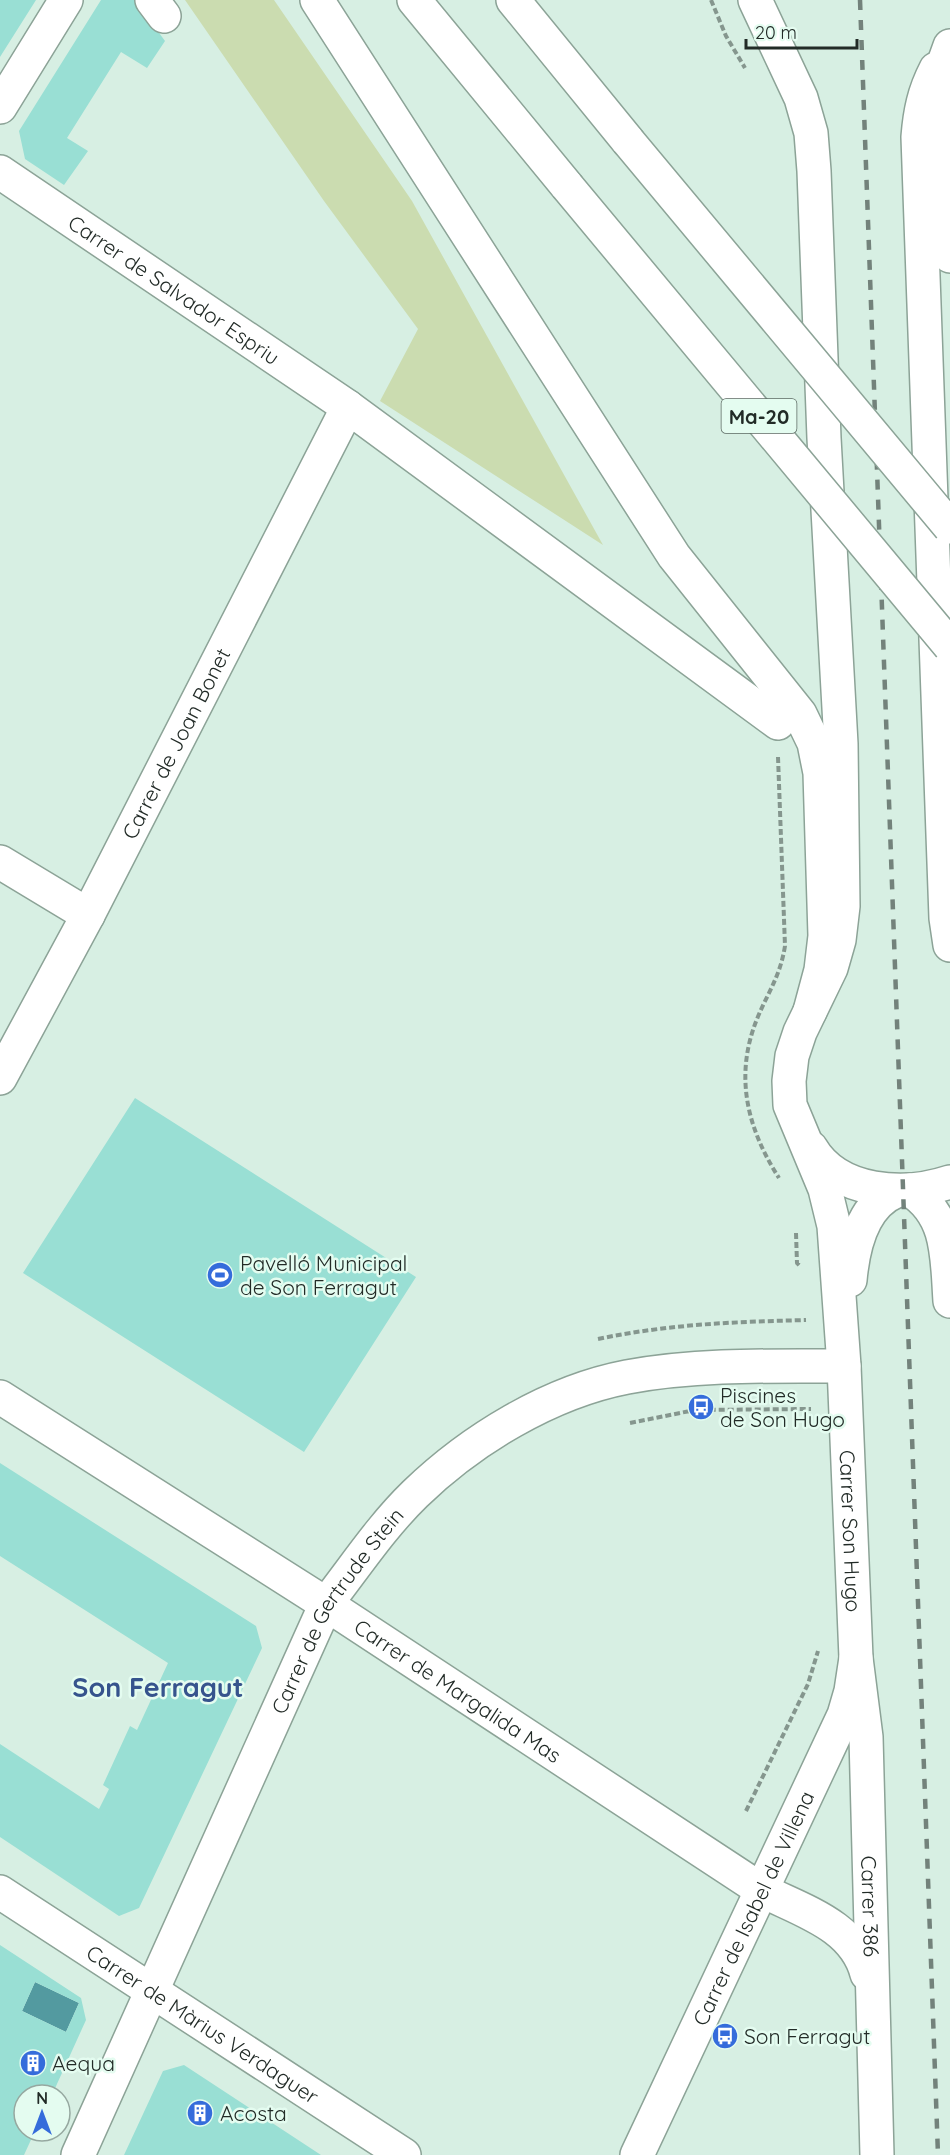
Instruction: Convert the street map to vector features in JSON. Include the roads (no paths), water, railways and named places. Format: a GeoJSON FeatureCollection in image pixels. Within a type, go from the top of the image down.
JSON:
{"type":"FeatureCollection","features":[{"type":"Feature","properties":{"kind":"main road"},"geometry":{"type":"LineString","coordinates":[[0,107],[66,0]]}},
{"type":"Feature","properties":{"kind":"main road"},"geometry":{"type":"LineString","coordinates":[[317,0],[674,556],[787,696],[807,726],[818,757],[820,774],[825,915],[822,961],[810,1011]]}},
{"type":"Feature","properties":{"kind":"main road","name":"Ma-20"},"geometry":{"type":"LineString","coordinates":[[414,0],[950,646]]}},
{"type":"Feature","properties":{"kind":"main road"},"geometry":{"type":"LineString","coordinates":[[513,0],[950,527]]}},
{"type":"Feature","properties":{"kind":"main road"},"geometry":{"type":"LineString","coordinates":[[755,0],[801,98],[811,134],[814,171],[824,438],[841,744],[843,906],[839,940],[831,968],[792,1056],[789,1081],[790,1105],[825,1189],[834,1226],[844,1366]]}},
{"type":"Feature","properties":{"kind":"main road"},"geometry":{"type":"LineString","coordinates":[[950,41],[926,87],[920,111],[918,137],[946,918],[950,945]]}},
{"type":"Feature","properties":{"kind":"main road"},"geometry":{"type":"LineString","coordinates":[[950,46],[941,71],[936,108],[942,207],[950,256]]}},
{"type":"Feature","properties":{"kind":"main road","name":"Carrer de Salvador Espriu"},"geometry":{"type":"LineString","coordinates":[[0,172],[348,407],[778,723]]}},
{"type":"Feature","properties":{"kind":"main road","name":"Carrer de Joan Bonet"},"geometry":{"type":"LineString","coordinates":[[0,1078],[88,915],[348,407]]}},
{"type":"Feature","properties":{"kind":"main road"},"geometry":{"type":"LineString","coordinates":[[0,862],[88,915]]}},
{"type":"Feature","properties":{"kind":"main road"},"geometry":{"type":"LineString","coordinates":[[800,1130],[814,1154],[828,1168],[871,1187],[903,1191],[932,1188],[950,1182]]}},
{"type":"Feature","properties":{"kind":"main road"},"geometry":{"type":"LineString","coordinates":[[844,1366],[856,1244],[876,1203],[903,1191],[924,1199],[933,1209],[943,1230],[948,1260],[950,1301]]}},
{"type":"Feature","properties":{"kind":"main road","name":"Carrer de Gertrude Stein"},"geometry":{"type":"LineString","coordinates":[[78,2155],[326,1604],[385,1527],[414,1494],[478,1443],[538,1408],[587,1388],[624,1378],[714,1366],[844,1366]]}},
{"type":"Feature","properties":{"kind":"main road","name":"Carrer Son Hugo"},"geometry":{"type":"LineString","coordinates":[[844,1366],[856,1658]]}},
{"type":"Feature","properties":{"kind":"main road","name":"Carrer de Margalida Mas"},"geometry":{"type":"LineString","coordinates":[[0,1397],[326,1604],[763,1891],[846,1936],[861,1955],[871,1991]]}},
{"type":"Feature","properties":{"kind":"main road","name":"Carrer de Isabel de Villena"},"geometry":{"type":"LineString","coordinates":[[637,2155],[844,1715],[856,1658]]}},
{"type":"Feature","properties":{"kind":"main road","name":"Carrer 386"},"geometry":{"type":"LineString","coordinates":[[856,1658],[866,1737],[877,2155]]}},
{"type":"Feature","properties":{"kind":"main road","name":"Carrer de Màrius Verdaguer"},"geometry":{"type":"LineString","coordinates":[[0,1892],[404,2155]]}},
{"type":"Feature","properties":{"kind":"water"},"geometry":{"type":"Polygon","coordinates":[[[35,1982],[79,2003],[66,2032],[22,2011],[35,1982]]]}},
{"type":"Feature","properties":{"kind":"railway"},"geometry":{"type":"LineString","coordinates":[[860,0],[938,2155]]}},
{"type":"Feature","properties":{"kind":"place","name":"Pavelló Municipal de Son Ferragut"},"geometry":{"type":"Point","coordinates":[220,1275]}},
{"type":"Feature","properties":{"kind":"place","name":"Piscines de Son Hugo"},"geometry":{"type":"Point","coordinates":[701,1407]}},
{"type":"Feature","properties":{"kind":"place","name":"Son Ferragut"},"geometry":{"type":"Point","coordinates":[725,2036]}},
{"type":"Feature","properties":{"kind":"place","name":"Aequa"},"geometry":{"type":"Point","coordinates":[33,2063]}},
{"type":"Feature","properties":{"kind":"place","name":"Acosta"},"geometry":{"type":"Point","coordinates":[200,2113]}},
{"type":"Feature","properties":{"kind":"district","name":"Son Ferragut"},"geometry":{"type":"Point","coordinates":[158,1687]}}]}
